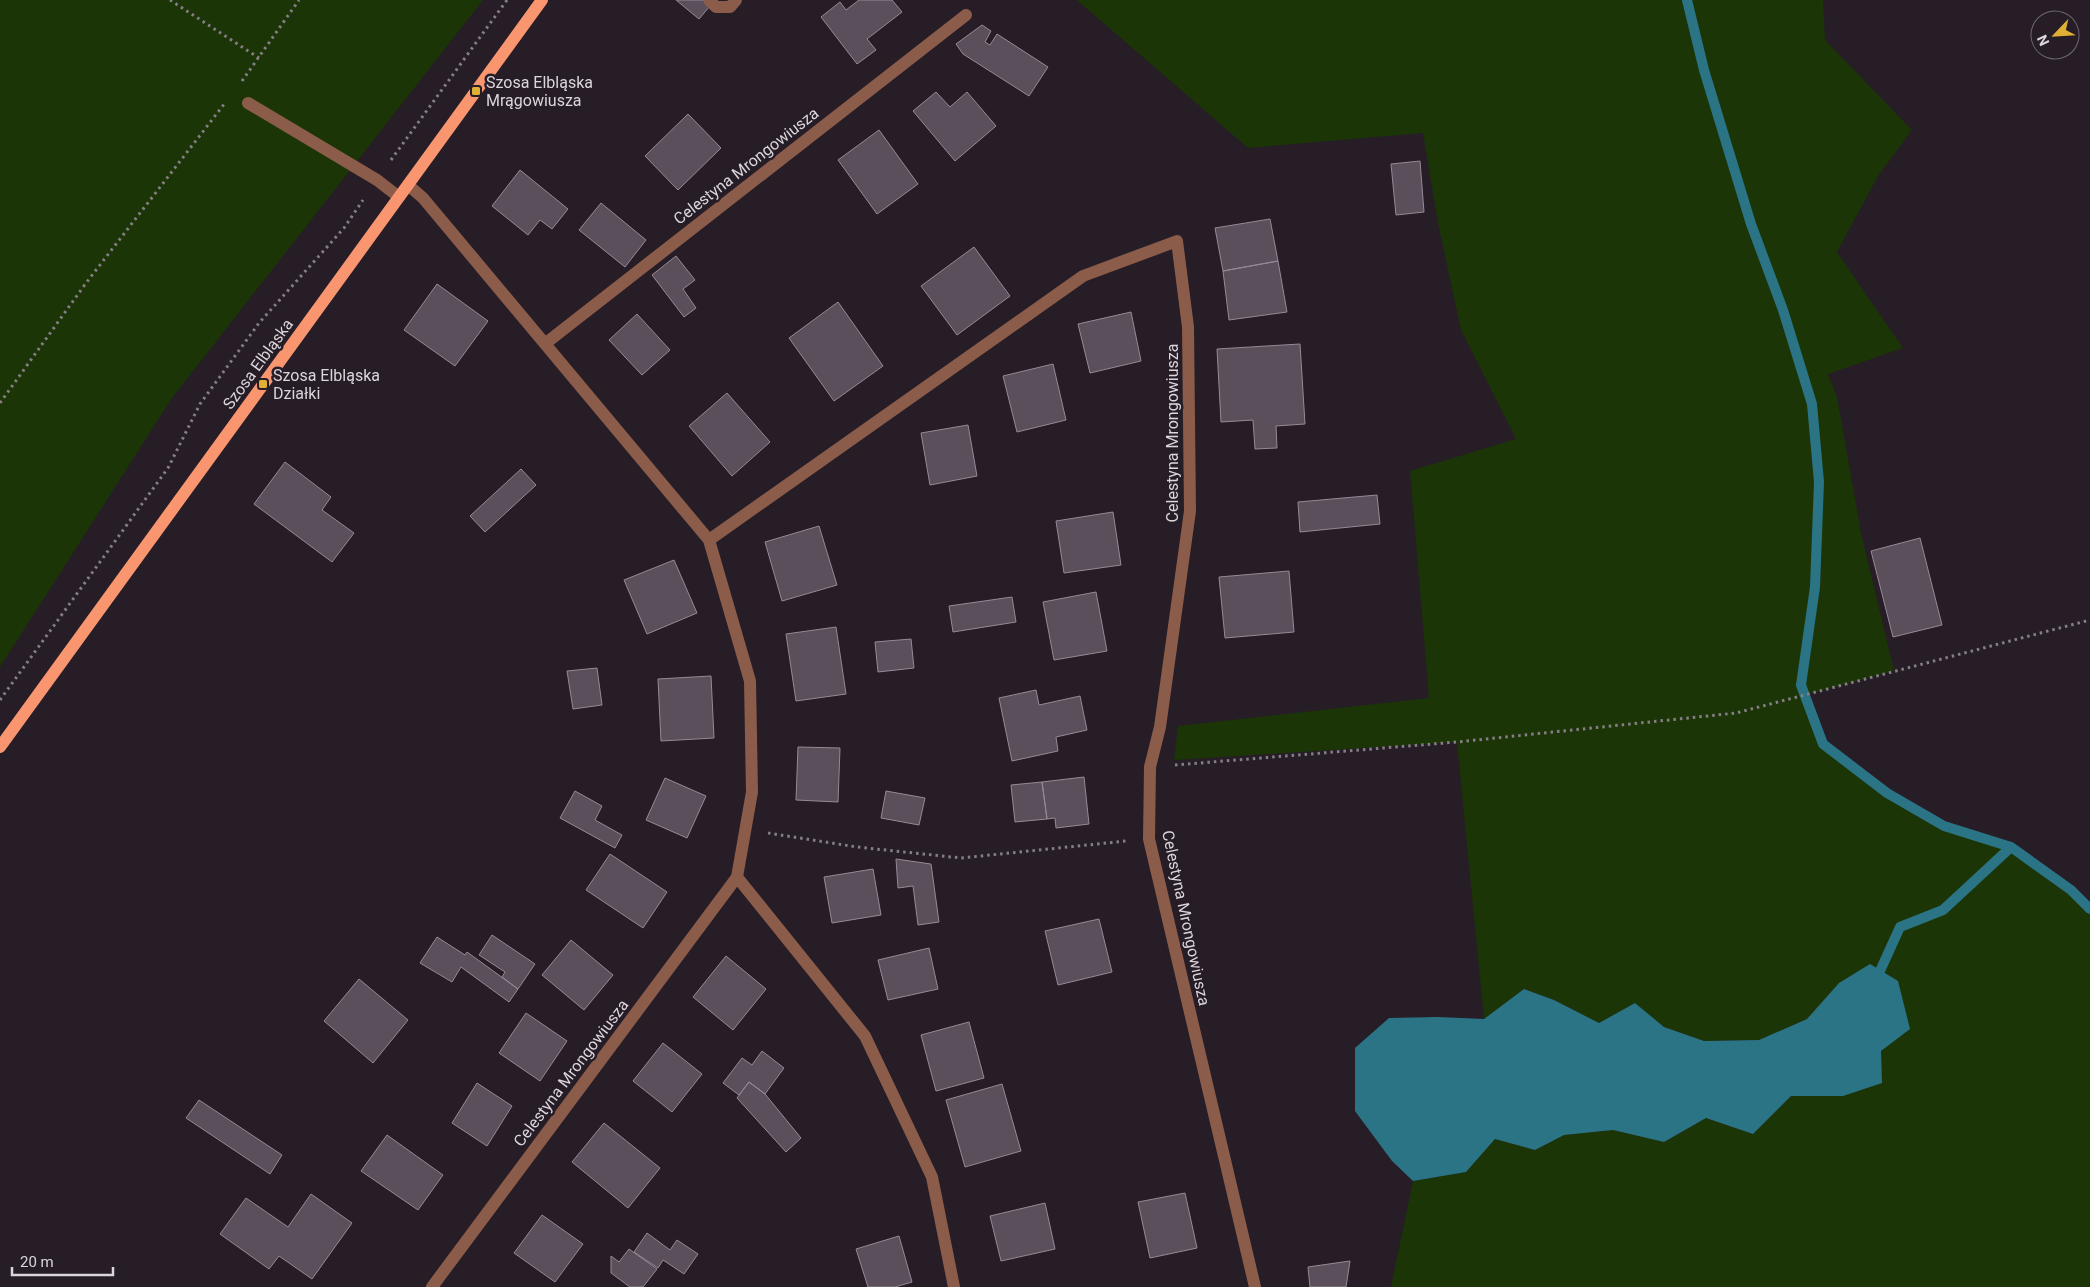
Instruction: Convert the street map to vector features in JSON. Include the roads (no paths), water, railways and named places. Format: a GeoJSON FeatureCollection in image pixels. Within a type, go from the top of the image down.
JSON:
{"type":"FeatureCollection","features":[{"type":"Feature","properties":{"kind":"main road","name":"Szosa Elbląska"},"geometry":{"type":"LineString","coordinates":[[0,747],[542,0]]}},
{"type":"Feature","properties":{"kind":"street"},"geometry":{"type":"LineString","coordinates":[[709,0],[716,7],[730,6],[736,0]]}},
{"type":"Feature","properties":{"kind":"street","name":"Celestyna Mrongowiusza"},"geometry":{"type":"LineString","coordinates":[[546,343],[966,15]]}},
{"type":"Feature","properties":{"kind":"street"},"geometry":{"type":"LineString","coordinates":[[248,103],[377,180],[399,197]]}},
{"type":"Feature","properties":{"kind":"street","name":"Celestyna Mrongowiusza"},"geometry":{"type":"LineString","coordinates":[[408,185],[424,198],[709,540],[750,681],[752,792],[737,878],[432,1287]]}},
{"type":"Feature","properties":{"kind":"street","name":"Celestyna Mrongowiusza"},"geometry":{"type":"LineString","coordinates":[[709,540],[1083,276],[1176,241],[1188,327],[1190,511],[1160,727],[1150,767],[1149,838],[1255,1287]]}},
{"type":"Feature","properties":{"kind":"street"},"geometry":{"type":"LineString","coordinates":[[737,878],[865,1036],[932,1177],[954,1287]]}},
{"type":"Feature","properties":{"kind":"water"},"geometry":{"type":"Polygon","coordinates":[[[1870,964],[1898,981],[1910,1029],[1881,1051],[1882,1083],[1843,1096],[1791,1096],[1753,1134],[1706,1118],[1664,1142],[1613,1130],[1564,1135],[1535,1150],[1495,1139],[1466,1172],[1413,1181],[1392,1161],[1355,1111],[1355,1048],[1389,1018],[1438,1017],[1484,1019],[1524,989],[1554,1000],[1599,1023],[1635,1003],[1664,1027],[1704,1041],[1759,1040],[1807,1019],[1839,983],[1870,964]]]}},
{"type":"Feature","properties":{"kind":"waterway"},"geometry":{"type":"LineString","coordinates":[[1687,0],[1704,70],[1751,224],[1783,310],[1812,404],[1819,482],[1815,587],[1801,685],[1823,744],[1887,793],[1944,826],[2011,847],[2071,890],[2090,909]]}},
{"type":"Feature","properties":{"kind":"waterway"},"geometry":{"type":"LineString","coordinates":[[1880,971],[1900,927],[1943,910],[2011,847]]}},
{"type":"Feature","properties":{"kind":"place","name":"Szosa Elbląska Mrągowiusza"},"geometry":{"type":"Point","coordinates":[476,91]}},
{"type":"Feature","properties":{"kind":"place","name":"Szosa Elbląska Działki"},"geometry":{"type":"Point","coordinates":[263,384]}}]}
